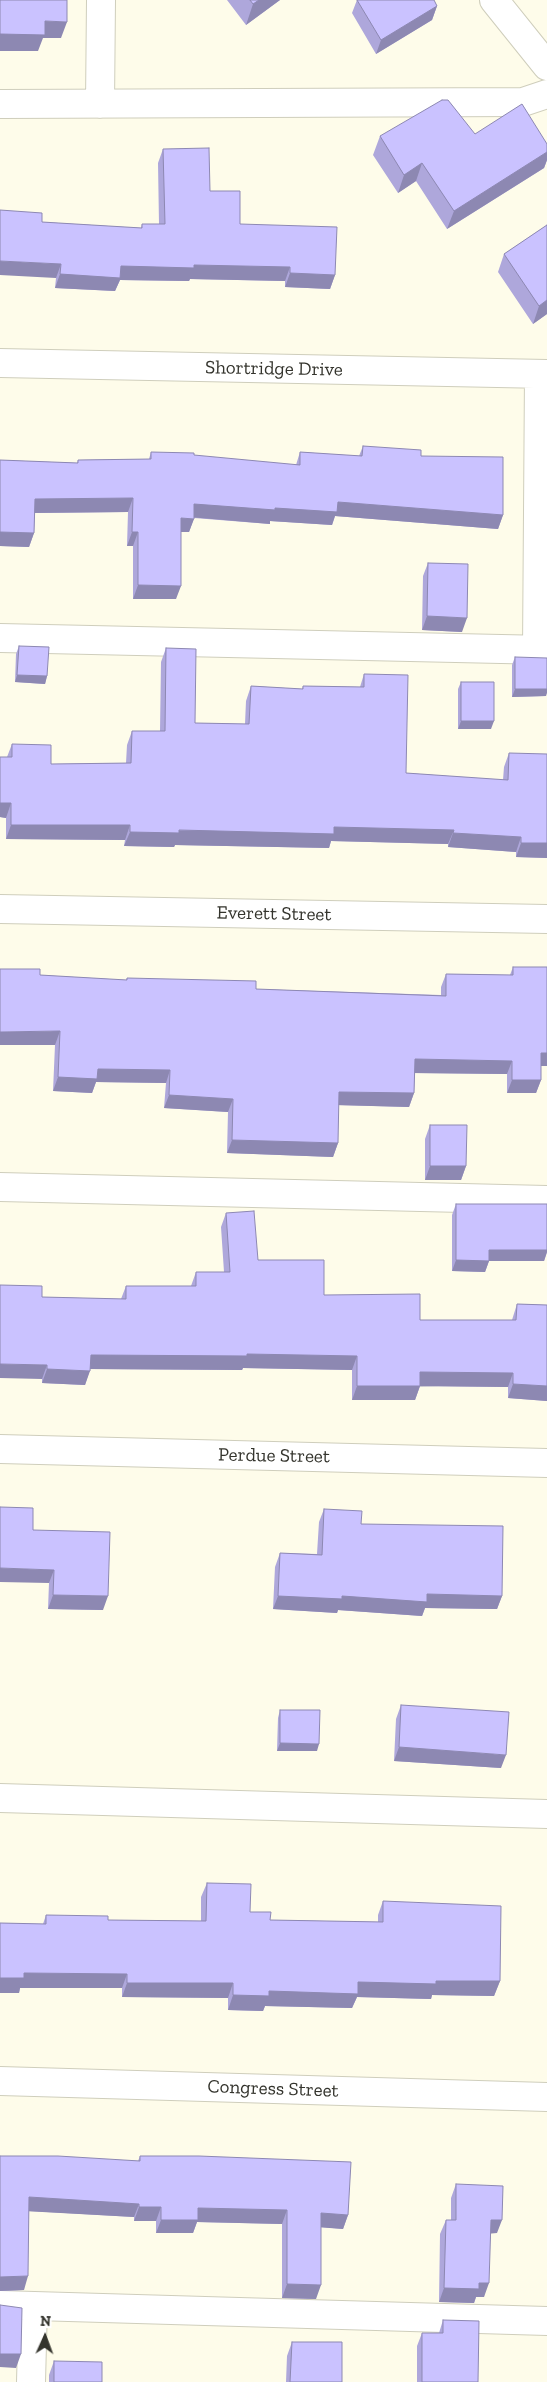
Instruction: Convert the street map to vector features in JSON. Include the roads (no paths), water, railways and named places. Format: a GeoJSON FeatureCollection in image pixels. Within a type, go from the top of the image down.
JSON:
{"type":"FeatureCollection","features":[{"type":"Feature","properties":{"kind":"street"},"geometry":{"type":"LineString","coordinates":[[100,104],[101,0]]}},
{"type":"Feature","properties":{"kind":"street"},"geometry":{"type":"LineString","coordinates":[[494,0],[547,66]]}},
{"type":"Feature","properties":{"kind":"street"},"geometry":{"type":"LineString","coordinates":[[0,104],[523,102],[547,94]]}},
{"type":"Feature","properties":{"kind":"street","name":"Shortridge Drive"},"geometry":{"type":"LineString","coordinates":[[0,363],[543,374]]}},
{"type":"Feature","properties":{"kind":"street"},"geometry":{"type":"LineString","coordinates":[[0,638],[542,650],[543,374]]}},
{"type":"Feature","properties":{"kind":"street","name":"Everett Street"},"geometry":{"type":"LineString","coordinates":[[0,909],[547,919]]}},
{"type":"Feature","properties":{"kind":"street"},"geometry":{"type":"LineString","coordinates":[[0,1187],[547,1200]]}},
{"type":"Feature","properties":{"kind":"street","name":"Perdue Street"},"geometry":{"type":"LineString","coordinates":[[0,1449],[547,1462]]}},
{"type":"Feature","properties":{"kind":"street"},"geometry":{"type":"LineString","coordinates":[[0,1798],[547,1814]]}},
{"type":"Feature","properties":{"kind":"street","name":"Congress Street"},"geometry":{"type":"LineString","coordinates":[[0,2081],[547,2097]]}},
{"type":"Feature","properties":{"kind":"street"},"geometry":{"type":"LineString","coordinates":[[0,2306],[547,2320]]}},
{"type":"Feature","properties":{"kind":"street"},"geometry":{"type":"LineString","coordinates":[[31,2382],[33,2306]]}}]}
